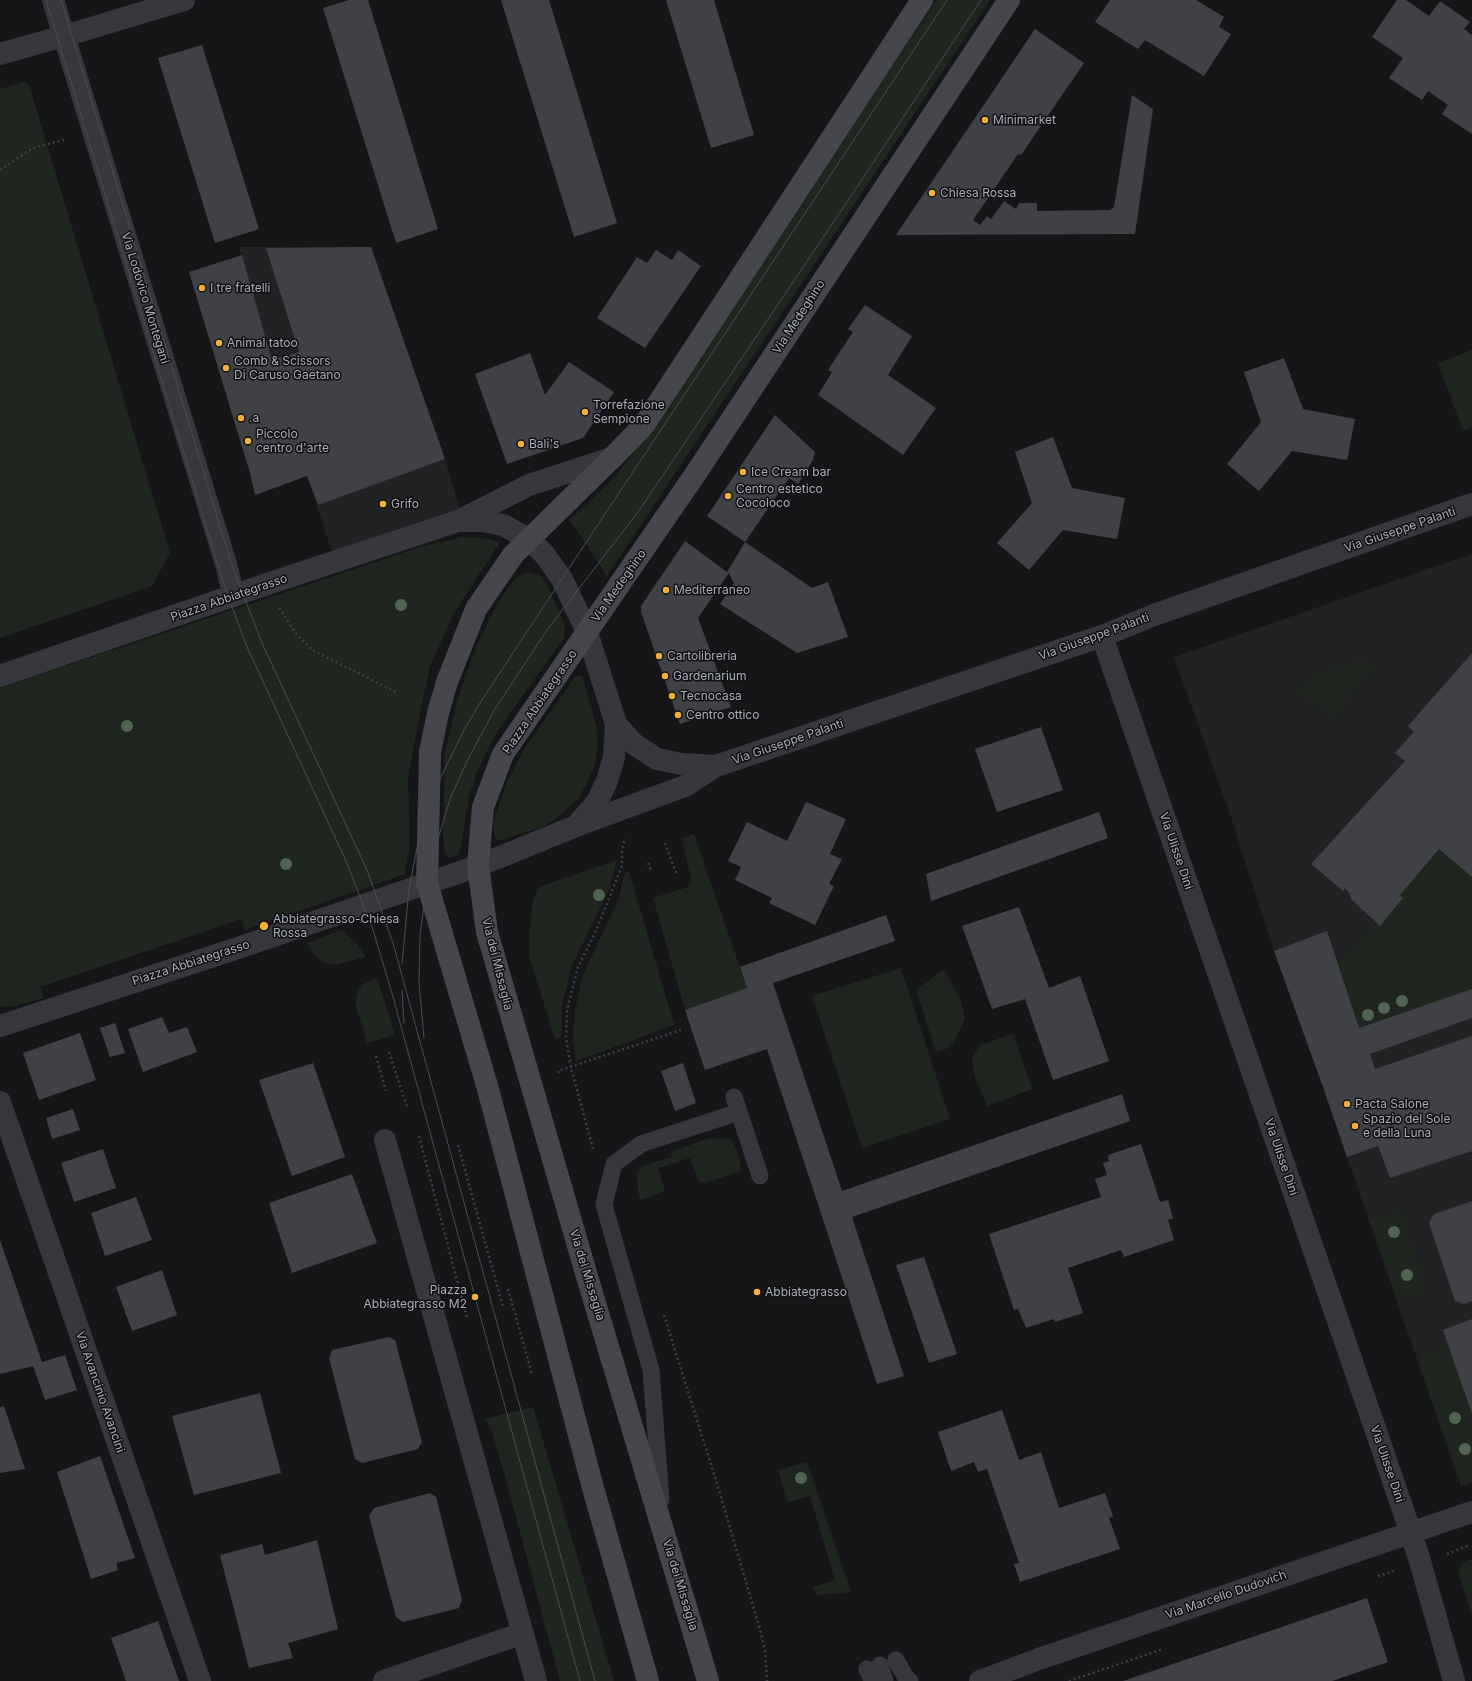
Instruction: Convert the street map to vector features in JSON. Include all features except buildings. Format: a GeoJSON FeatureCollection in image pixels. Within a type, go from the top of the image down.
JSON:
{"type":"FeatureCollection","features":[{"type":"Feature","properties":{"kind":"main road"},"geometry":{"type":"LineString","coordinates":[[648,1681],[592,1488],[488,1089],[427,883],[430,752],[438,713],[447,682],[476,609],[513,555],[644,426],[922,0]]}},
{"type":"Feature","properties":{"kind":"main road","name":"Via Medeghino"},"geometry":{"type":"LineString","coordinates":[[587,632],[694,476],[1009,0]]}},
{"type":"Feature","properties":{"kind":"main road","name":"Piazza Abbiategrasso"},"geometry":{"type":"LineString","coordinates":[[478,866],[483,807],[503,754],[587,632]]}},
{"type":"Feature","properties":{"kind":"main road","name":"Via dei Missaglia"},"geometry":{"type":"LineString","coordinates":[[478,866],[487,932],[500,980],[708,1681]]}},
{"type":"Feature","properties":{"kind":"street","name":"Via Lodovico Montegani"},"geometry":{"type":"LineString","coordinates":[[53,0],[234,596]]}},
{"type":"Feature","properties":{"kind":"street"},"geometry":{"type":"LineString","coordinates":[[0,54],[184,0]]}},
{"type":"Feature","properties":{"kind":"street","name":"Piazza Abbiategrasso"},"geometry":{"type":"LineString","coordinates":[[0,676],[458,521],[529,485],[612,458]]}},
{"type":"Feature","properties":{"kind":"street","name":"Via Giuseppe Palanti"},"geometry":{"type":"LineString","coordinates":[[716,766],[1102,636],[1154,615],[1472,504]]}},
{"type":"Feature","properties":{"kind":"street","name":"Piazza Abbiategrasso"},"geometry":{"type":"LineString","coordinates":[[458,521],[482,521],[503,525],[530,539],[545,555],[562,579],[587,632],[616,724],[614,757],[607,781],[597,802],[576,826]]}},
{"type":"Feature","properties":{"kind":"street","name":"Via Ulisse Dini"},"geometry":{"type":"LineString","coordinates":[[1102,636],[1419,1558],[1454,1681]]}},
{"type":"Feature","properties":{"kind":"street","name":"Piazza Abbiategrasso"},"geometry":{"type":"LineString","coordinates":[[616,724],[634,744],[657,759],[681,764],[716,766]]}},
{"type":"Feature","properties":{"kind":"street","name":"Piazza Abbiategrasso"},"geometry":{"type":"LineString","coordinates":[[0,1026],[241,947],[478,866],[576,826],[685,786],[716,766]]}},
{"type":"Feature","properties":{"kind":"street","name":"Via Avancinio Avancini"},"geometry":{"type":"LineString","coordinates":[[0,1102],[200,1681]]}},
{"type":"Feature","properties":{"kind":"street"},"geometry":{"type":"LineString","coordinates":[[385,1140],[536,1681]]}},
{"type":"Feature","properties":{"kind":"street","name":"Via Marcello Dudovich"},"geometry":{"type":"LineString","coordinates":[[980,1681],[1364,1547],[1472,1512]]}},
{"type":"Feature","properties":{"kind":"street"},"geometry":{"type":"LineString","coordinates":[[384,1681],[523,1633]]}},
{"type":"Feature","properties":{"kind":"lane"},"geometry":{"type":"LineString","coordinates":[[663,1529],[651,1370],[604,1205],[614,1164],[641,1144],[737,1104],[760,1176]]}},
{"type":"Feature","properties":{"kind":"lane"},"geometry":{"type":"LineString","coordinates":[[896,1660],[910,1681]]}},
{"type":"Feature","properties":{"kind":"path"},"geometry":{"type":"LineString","coordinates":[[0,170],[33,148],[54,142]]}},
{"type":"Feature","properties":{"kind":"path"},"geometry":{"type":"LineString","coordinates":[[276,601],[282,614],[297,635],[312,650],[396,692]]}},
{"type":"Feature","properties":{"kind":"path"},"geometry":{"type":"LineString","coordinates":[[594,1152],[571,1068],[566,1038],[567,1010],[578,967],[595,933],[622,866],[622,850],[625,834]]}},
{"type":"Feature","properties":{"kind":"path"},"geometry":{"type":"LineString","coordinates":[[665,843],[677,875]]}},
{"type":"Feature","properties":{"kind":"path"},"geometry":{"type":"LineString","coordinates":[[648,863],[651,871]]}},
{"type":"Feature","properties":{"kind":"path"},"geometry":{"type":"LineString","coordinates":[[558,1071],[571,1068],[681,1030]]}},
{"type":"Feature","properties":{"kind":"path"},"geometry":{"type":"LineString","coordinates":[[389,1052],[407,1107]]}},
{"type":"Feature","properties":{"kind":"path"},"geometry":{"type":"LineString","coordinates":[[376,1056],[386,1091]]}},
{"type":"Feature","properties":{"kind":"path"},"geometry":{"type":"LineString","coordinates":[[419,1136],[467,1318]]}},
{"type":"Feature","properties":{"kind":"path"},"geometry":{"type":"LineString","coordinates":[[458,1145],[503,1307]]}},
{"type":"Feature","properties":{"kind":"path"},"geometry":{"type":"LineString","coordinates":[[508,1289],[532,1376]]}},
{"type":"Feature","properties":{"kind":"path"},"geometry":{"type":"LineString","coordinates":[[662,1308],[718,1487],[761,1633],[765,1651],[767,1681]]}},
{"type":"Feature","properties":{"kind":"path"},"geometry":{"type":"LineString","coordinates":[[1442,1556],[1472,1544]]}},
{"type":"Feature","properties":{"kind":"shaded area"},"geometry":{"type":"Polygon","coordinates":[[[936,0],[990,0],[607,576],[578,531],[569,521],[615,477],[649,432],[936,0]]]}},
{"type":"Feature","properties":{"kind":"shaded area"},"geometry":{"type":"Polygon","coordinates":[[[24,82],[29,85],[170,553],[152,586],[0,638],[0,89],[24,82]]]}},
{"type":"Feature","properties":{"kind":"shaded area"},"geometry":{"type":"Polygon","coordinates":[[[238,247],[371,247],[445,459],[460,510],[332,553],[272,360],[242,255],[238,247]]]}},
{"type":"Feature","properties":{"kind":"shaded area"},"geometry":{"type":"Polygon","coordinates":[[[1472,350],[1472,427],[1463,431],[1438,363],[1472,350]]]}},
{"type":"Feature","properties":{"kind":"shaded area"},"geometry":{"type":"Polygon","coordinates":[[[463,537],[484,538],[500,542],[453,614],[430,667],[408,778],[410,842],[405,874],[245,930],[241,919],[40,987],[44,998],[13,1006],[0,1007],[0,688],[423,546],[463,537]]]}},
{"type":"Feature","properties":{"kind":"shaded area"},"geometry":{"type":"Polygon","coordinates":[[[1472,554],[1472,1482],[1461,1486],[1323,1087],[1274,951],[1231,817],[1174,657],[1472,554]]]}},
{"type":"Feature","properties":{"kind":"shaded area"},"geometry":{"type":"Polygon","coordinates":[[[529,572],[542,577],[547,584],[565,626],[564,638],[501,726],[488,749],[477,772],[469,796],[461,847],[457,855],[449,858],[445,853],[443,835],[445,754],[455,709],[476,647],[489,620],[501,598],[514,580],[529,572]]]}},
{"type":"Feature","properties":{"kind":"shaded area"},"geometry":{"type":"Polygon","coordinates":[[[1363,658],[1375,667],[1332,722],[1296,690],[1309,676],[1363,658]]]}},
{"type":"Feature","properties":{"kind":"shaded area"},"geometry":{"type":"Polygon","coordinates":[[[576,676],[581,676],[583,679],[596,725],[598,739],[594,767],[586,785],[577,800],[554,820],[544,826],[498,840],[494,836],[494,819],[507,782],[524,749],[576,676]]]}},
{"type":"Feature","properties":{"kind":"shaded area"},"geometry":{"type":"Polygon","coordinates":[[[694,834],[747,988],[685,1010],[653,898],[688,887],[691,880],[682,838],[694,834]]]}},
{"type":"Feature","properties":{"kind":"shaded area"},"geometry":{"type":"Polygon","coordinates":[[[1439,849],[1472,877],[1472,989],[1359,1028],[1338,962],[1375,922],[1380,926],[1403,898],[1400,895],[1439,849]]]}},
{"type":"Feature","properties":{"kind":"shaded area"},"geometry":{"type":"Polygon","coordinates":[[[617,860],[609,890],[572,965],[562,1005],[561,1037],[555,1039],[529,956],[530,926],[533,902],[537,890],[544,885],[617,860]]]}},
{"type":"Feature","properties":{"kind":"shaded area"},"geometry":{"type":"Polygon","coordinates":[[[629,871],[674,1025],[576,1061],[573,1039],[575,1010],[582,977],[619,898],[625,872],[629,871]]]}},
{"type":"Feature","properties":{"kind":"shaded area"},"geometry":{"type":"Polygon","coordinates":[[[342,930],[357,944],[366,957],[338,964],[326,964],[313,954],[307,943],[342,930]]]}},
{"type":"Feature","properties":{"kind":"shaded area"},"geometry":{"type":"Polygon","coordinates":[[[901,968],[950,1119],[862,1148],[812,996],[901,968]]]}},
{"type":"Feature","properties":{"kind":"shaded area"},"geometry":{"type":"Polygon","coordinates":[[[944,969],[961,1001],[965,1019],[955,1040],[946,1049],[936,1052],[916,990],[944,969]]]}},
{"type":"Feature","properties":{"kind":"shaded area"},"geometry":{"type":"Polygon","coordinates":[[[377,978],[395,1035],[367,1043],[356,1006],[356,998],[358,991],[366,982],[377,978]]]}},
{"type":"Feature","properties":{"kind":"shaded area"},"geometry":{"type":"Polygon","coordinates":[[[1013,1034],[1032,1089],[987,1106],[975,1077],[972,1058],[980,1045],[1013,1034]]]}},
{"type":"Feature","properties":{"kind":"shaded area"},"geometry":{"type":"Polygon","coordinates":[[[709,1138],[731,1139],[738,1153],[741,1171],[705,1183],[699,1182],[690,1158],[658,1168],[665,1191],[641,1200],[638,1190],[637,1172],[645,1165],[672,1157],[671,1152],[709,1138]]]}},
{"type":"Feature","properties":{"kind":"shaded area"},"geometry":{"type":"Polygon","coordinates":[[[1402,1208],[1429,1291],[1398,1302],[1369,1220],[1402,1208]]]}},
{"type":"Feature","properties":{"kind":"shaded area"},"geometry":{"type":"Polygon","coordinates":[[[1447,1344],[1472,1415],[1472,1482],[1461,1486],[1416,1355],[1447,1344]]]}},
{"type":"Feature","properties":{"kind":"shaded area"},"geometry":{"type":"Polygon","coordinates":[[[533,1407],[614,1681],[560,1681],[492,1431],[485,1419],[533,1407]]]}},
{"type":"Feature","properties":{"kind":"shaded area"},"geometry":{"type":"Polygon","coordinates":[[[807,1462],[851,1592],[816,1595],[813,1587],[835,1580],[810,1496],[787,1502],[778,1470],[807,1462]]]}},
{"type":"Feature","properties":{"kind":"shaded area"},"geometry":{"type":"Polygon","coordinates":[[[1472,1559],[1472,1615],[1458,1571],[1463,1562],[1472,1559]]]}},
{"type":"Feature","properties":{"kind":"tram line"},"geometry":{"type":"LineString","coordinates":[[46,0],[225,588],[247,647],[346,861],[373,930],[393,997],[580,1681]]}},
{"type":"Feature","properties":{"kind":"tram line"},"geometry":{"type":"LineString","coordinates":[[61,0],[231,563],[262,643],[367,870],[393,943],[595,1681]]}},
{"type":"Feature","properties":{"kind":"tram line"},"geometry":{"type":"LineString","coordinates":[[402,964],[409,889],[418,843],[441,777],[464,730],[480,703],[579,553],[947,0]]}},
{"type":"Feature","properties":{"kind":"tram line"},"geometry":{"type":"LineString","coordinates":[[424,1038],[419,983],[420,935],[427,883],[433,856],[450,799],[467,761],[495,709],[547,630],[638,512],[981,0]]}},
{"type":"Feature","properties":{"kind":"tram line"},"geometry":{"type":"LineString","coordinates":[[402,990],[404,1024]]}},
{"type":"Feature","properties":{"kind":"place","name":"Minimarket"},"geometry":{"type":"Point","coordinates":[985,120]}},
{"type":"Feature","properties":{"kind":"place","name":"Chiesa Rossa"},"geometry":{"type":"Point","coordinates":[932,193]}},
{"type":"Feature","properties":{"kind":"place","name":"I tre fratelli"},"geometry":{"type":"Point","coordinates":[202,288]}},
{"type":"Feature","properties":{"kind":"place","name":"Animal tatoo"},"geometry":{"type":"Point","coordinates":[219,343]}},
{"type":"Feature","properties":{"kind":"place","name":"Comb & Scissors Di Caruso Gaetano"},"geometry":{"type":"Point","coordinates":[226,368]}},
{"type":"Feature","properties":{"kind":"place","name":"Torrefazione Sempione"},"geometry":{"type":"Point","coordinates":[585,412]}},
{"type":"Feature","properties":{"kind":"place","name":".a"},"geometry":{"type":"Point","coordinates":[241,418]}},
{"type":"Feature","properties":{"kind":"place","name":"Piccolo centro d'arte"},"geometry":{"type":"Point","coordinates":[248,441]}},
{"type":"Feature","properties":{"kind":"place","name":"Bali's"},"geometry":{"type":"Point","coordinates":[521,444]}},
{"type":"Feature","properties":{"kind":"place","name":"Ice Cream bar"},"geometry":{"type":"Point","coordinates":[743,472]}},
{"type":"Feature","properties":{"kind":"place","name":"Centro estetico Cocoloco"},"geometry":{"type":"Point","coordinates":[728,496]}},
{"type":"Feature","properties":{"kind":"place","name":"Grifo"},"geometry":{"type":"Point","coordinates":[383,504]}},
{"type":"Feature","properties":{"kind":"place","name":"Mediterraneo"},"geometry":{"type":"Point","coordinates":[666,590]}},
{"type":"Feature","properties":{"kind":"place","name":"Cartolibreria"},"geometry":{"type":"Point","coordinates":[659,656]}},
{"type":"Feature","properties":{"kind":"place","name":"Gardenarium"},"geometry":{"type":"Point","coordinates":[665,676]}},
{"type":"Feature","properties":{"kind":"place","name":"Tecnocasa"},"geometry":{"type":"Point","coordinates":[672,696]}},
{"type":"Feature","properties":{"kind":"place","name":"Centro ottico"},"geometry":{"type":"Point","coordinates":[678,715]}},
{"type":"Feature","properties":{"kind":"place","name":"Abbiategrasso-Chiesa Rossa"},"geometry":{"type":"Point","coordinates":[264,926]}},
{"type":"Feature","properties":{"kind":"place","name":"Pacta Salone"},"geometry":{"type":"Point","coordinates":[1347,1104]}},
{"type":"Feature","properties":{"kind":"place","name":"Spazio del Sole e della Luna"},"geometry":{"type":"Point","coordinates":[1355,1126]}},
{"type":"Feature","properties":{"kind":"place","name":"Abbiategrasso"},"geometry":{"type":"Point","coordinates":[757,1292]}},
{"type":"Feature","properties":{"kind":"place","name":"Piazza Abbiategrasso M2"},"geometry":{"type":"Point","coordinates":[475,1297]}}]}
